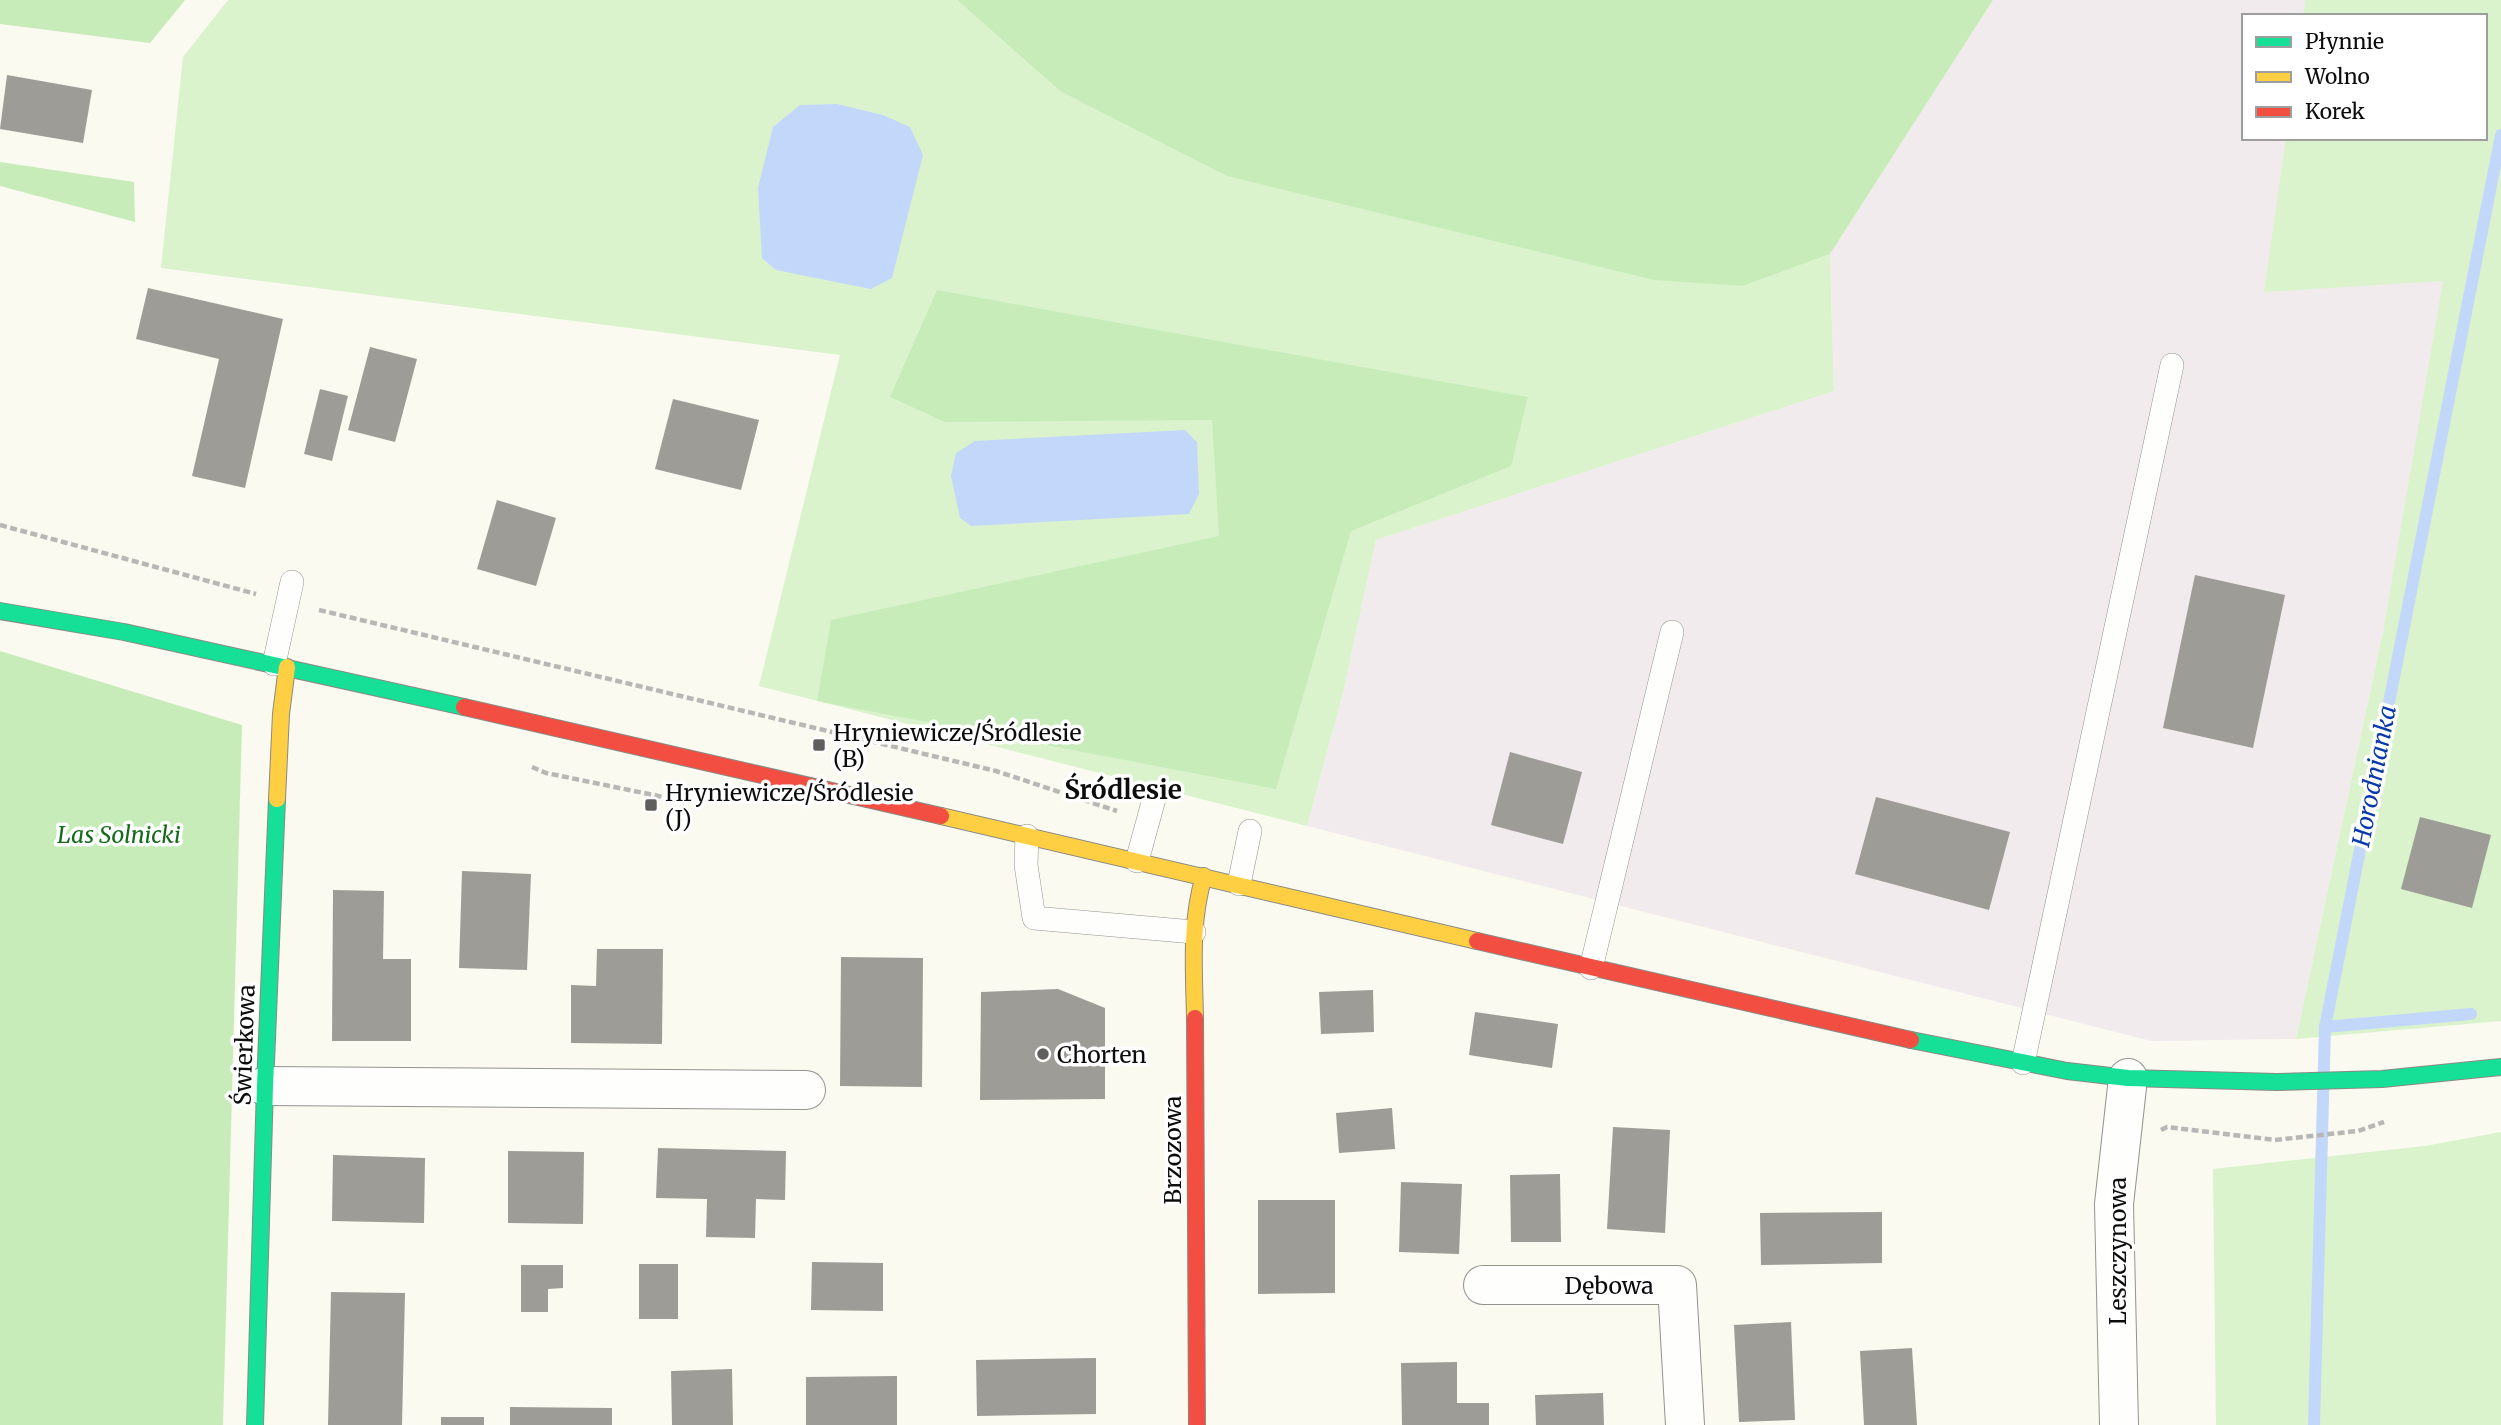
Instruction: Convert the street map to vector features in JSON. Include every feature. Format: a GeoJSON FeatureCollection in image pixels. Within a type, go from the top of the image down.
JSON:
{"type":"FeatureCollection","features":[{"type":"Feature","properties":{"kind":"street"},"geometry":{"type":"LineString","coordinates":[[0,611],[124,632],[280,665],[1239,884],[1591,968],[2024,1063],[2127,1079],[2277,1082],[2382,1079],[2501,1067]]}},
{"type":"Feature","properties":{"kind":"street","name":"Świerkowa"},"geometry":{"type":"LineString","coordinates":[[255,1425],[265,1086],[281,714],[280,665]]}},
{"type":"Feature","properties":{"kind":"street","name":"Brzozowa"},"geometry":{"type":"LineString","coordinates":[[1197,1425],[1194,932],[1197,899],[1204,876]]}},
{"type":"Feature","properties":{"kind":"street","name":"Leszczynowa"},"geometry":{"type":"LineString","coordinates":[[2119,1425],[2114,1204],[2127,1079]]}},
{"type":"Feature","properties":{"kind":"street"},"geometry":{"type":"LineString","coordinates":[[265,1086],[806,1090]]}},
{"type":"Feature","properties":{"kind":"street","name":"Dębowa"},"geometry":{"type":"LineString","coordinates":[[1483,1285],[1677,1285],[1685,1425]]}},
{"type":"Feature","properties":{"kind":"lane"},"geometry":{"type":"LineString","coordinates":[[2024,1063],[2172,365]]}},
{"type":"Feature","properties":{"kind":"lane"},"geometry":{"type":"LineString","coordinates":[[280,665],[290,592]]}},
{"type":"Feature","properties":{"kind":"lane"},"geometry":{"type":"LineString","coordinates":[[1591,968],[1672,632]]}},
{"type":"Feature","properties":{"kind":"lane"},"geometry":{"type":"LineString","coordinates":[[1137,861],[1154,799]]}},
{"type":"Feature","properties":{"kind":"lane"},"geometry":{"type":"LineString","coordinates":[[1239,884],[1250,831]]}},
{"type":"Feature","properties":{"kind":"lane"},"geometry":{"type":"LineString","coordinates":[[1027,836],[1026,864],[1034,918],[1194,932]]}},
{"type":"Feature","properties":{"kind":"path"},"geometry":{"type":"LineString","coordinates":[[0,525],[290,592]]}},
{"type":"Feature","properties":{"kind":"path"},"geometry":{"type":"LineString","coordinates":[[2276,1140],[2358,1131]]}},
{"type":"Feature","properties":{"kind":"shaded area"},"geometry":{"type":"Polygon","coordinates":[[[1993,0],[2306,0],[2303,14],[2242,14],[2242,140],[2288,140],[2444,280],[2383,632],[2296,1039],[2151,1041],[1307,826],[1343,693],[1376,540],[1834,391],[1830,254],[1993,0]]]}},
{"type":"Feature","properties":{"kind":"green space"},"geometry":{"type":"Polygon","coordinates":[[[0,0],[185,0],[150,43],[0,24],[0,0]]]}},
{"type":"Feature","properties":{"kind":"green space"},"geometry":{"type":"Polygon","coordinates":[[[228,0],[957,0],[1060,91],[1743,286],[1830,254],[1834,391],[1376,540],[1343,693],[1307,826],[759,686],[840,355],[161,268],[183,57],[228,0]]]}},
{"type":"Feature","properties":{"kind":"green space"},"geometry":{"type":"Polygon","coordinates":[[[957,0],[1993,0],[1830,254],[1743,286],[1654,280],[1227,176],[1060,91],[957,0]]]}},
{"type":"Feature","properties":{"kind":"green space"},"geometry":{"type":"Polygon","coordinates":[[[2305,0],[2501,0],[2501,1021],[2296,1039],[2383,632],[2443,281],[2264,292],[2286,140],[2487,140],[2487,14],[2303,14],[2305,0]]]}},
{"type":"Feature","properties":{"kind":"green space"},"geometry":{"type":"Polygon","coordinates":[[[0,162],[134,182],[135,222],[0,186],[0,162]]]}},
{"type":"Feature","properties":{"kind":"green space"},"geometry":{"type":"Polygon","coordinates":[[[937,290],[1528,397],[1511,466],[1351,531],[1276,789],[817,701],[831,620],[1219,536],[1212,420],[945,422],[890,397],[937,290]]]}},
{"type":"Feature","properties":{"kind":"green space","name":"Las Solnicki"},"geometry":{"type":"Polygon","coordinates":[[[0,651],[242,725],[223,1425],[0,1425],[0,651]]]}},
{"type":"Feature","properties":{"kind":"green space"},"geometry":{"type":"Polygon","coordinates":[[[2501,1132],[2501,1425],[2216,1425],[2213,1169],[2425,1146],[2501,1132]]]}},
{"type":"Feature","properties":{"kind":"water"},"geometry":{"type":"Polygon","coordinates":[[[837,104],[883,115],[910,127],[923,155],[892,278],[871,289],[776,270],[762,258],[758,188],[773,127],[800,105],[837,104]]]}},
{"type":"Feature","properties":{"kind":"water"},"geometry":{"type":"Polygon","coordinates":[[[1185,430],[1197,442],[1199,494],[1189,514],[971,526],[960,518],[951,476],[956,453],[975,441],[1185,430]]]}},
{"type":"Feature","properties":{"kind":"building"},"geometry":{"type":"Polygon","coordinates":[[[7,75],[92,90],[83,143],[0,129],[7,75]]]}},
{"type":"Feature","properties":{"kind":"building"},"geometry":{"type":"Polygon","coordinates":[[[148,288],[283,319],[245,488],[192,476],[219,359],[136,339],[148,288]]]}},
{"type":"Feature","properties":{"kind":"building"},"geometry":{"type":"Polygon","coordinates":[[[370,347],[417,359],[395,442],[348,430],[370,347]]]}},
{"type":"Feature","properties":{"kind":"building"},"geometry":{"type":"Polygon","coordinates":[[[320,389],[348,396],[332,461],[304,454],[320,389]]]}},
{"type":"Feature","properties":{"kind":"building"},"geometry":{"type":"Polygon","coordinates":[[[673,399],[759,420],[741,490],[655,469],[673,399]]]}},
{"type":"Feature","properties":{"kind":"building"},"geometry":{"type":"Polygon","coordinates":[[[497,500],[556,518],[536,586],[477,569],[497,500]]]}},
{"type":"Feature","properties":{"kind":"building"},"geometry":{"type":"Polygon","coordinates":[[[2195,575],[2285,595],[2253,748],[2163,728],[2195,575]]]}},
{"type":"Feature","properties":{"kind":"building"},"geometry":{"type":"Polygon","coordinates":[[[1510,752],[1582,772],[1563,844],[1491,825],[1510,752]]]}},
{"type":"Feature","properties":{"kind":"building"},"geometry":{"type":"Polygon","coordinates":[[[1876,797],[2010,832],[1989,910],[1855,874],[1876,797]]]}},
{"type":"Feature","properties":{"kind":"building"},"geometry":{"type":"Polygon","coordinates":[[[2420,817],[2491,835],[2472,908],[2401,889],[2420,817]]]}},
{"type":"Feature","properties":{"kind":"building"},"geometry":{"type":"Polygon","coordinates":[[[462,871],[531,874],[527,970],[459,968],[462,871]]]}},
{"type":"Feature","properties":{"kind":"building"},"geometry":{"type":"Polygon","coordinates":[[[333,890],[384,891],[383,959],[411,959],[411,1041],[332,1041],[333,890]]]}},
{"type":"Feature","properties":{"kind":"building"},"geometry":{"type":"Polygon","coordinates":[[[597,949],[663,949],[662,1044],[571,1043],[571,985],[596,986],[597,949]]]}},
{"type":"Feature","properties":{"kind":"building"},"geometry":{"type":"Polygon","coordinates":[[[841,957],[923,958],[922,1087],[840,1086],[841,957]]]}},
{"type":"Feature","properties":{"kind":"building","name":"Chorten"},"geometry":{"type":"Polygon","coordinates":[[[1058,989],[1105,1008],[1105,1099],[980,1100],[981,992],[1058,989]]]}},
{"type":"Feature","properties":{"kind":"building"},"geometry":{"type":"Polygon","coordinates":[[[1373,990],[1374,1032],[1321,1034],[1319,992],[1373,990]]]}},
{"type":"Feature","properties":{"kind":"building"},"geometry":{"type":"Polygon","coordinates":[[[1475,1012],[1558,1024],[1552,1068],[1469,1055],[1475,1012]]]}},
{"type":"Feature","properties":{"kind":"building"},"geometry":{"type":"Polygon","coordinates":[[[1392,1108],[1395,1149],[1339,1153],[1336,1113],[1392,1108]]]}},
{"type":"Feature","properties":{"kind":"building"},"geometry":{"type":"Polygon","coordinates":[[[1613,1127],[1670,1130],[1665,1233],[1607,1229],[1613,1127]]]}},
{"type":"Feature","properties":{"kind":"building"},"geometry":{"type":"Polygon","coordinates":[[[658,1148],[786,1151],[785,1200],[756,1199],[755,1238],[706,1237],[707,1199],[656,1198],[658,1148]]]}},
{"type":"Feature","properties":{"kind":"building"},"geometry":{"type":"Polygon","coordinates":[[[508,1151],[584,1152],[583,1224],[508,1223],[508,1151]]]}},
{"type":"Feature","properties":{"kind":"building"},"geometry":{"type":"Polygon","coordinates":[[[333,1155],[425,1158],[424,1223],[332,1221],[333,1155]]]}},
{"type":"Feature","properties":{"kind":"building"},"geometry":{"type":"Polygon","coordinates":[[[1560,1174],[1561,1242],[1511,1242],[1510,1175],[1560,1174]]]}},
{"type":"Feature","properties":{"kind":"building"},"geometry":{"type":"Polygon","coordinates":[[[1401,1182],[1462,1184],[1459,1254],[1399,1252],[1401,1182]]]}},
{"type":"Feature","properties":{"kind":"building"},"geometry":{"type":"Polygon","coordinates":[[[1258,1200],[1335,1200],[1335,1293],[1258,1294],[1258,1200]]]}},
{"type":"Feature","properties":{"kind":"building"},"geometry":{"type":"Polygon","coordinates":[[[1882,1212],[1882,1263],[1761,1265],[1760,1213],[1882,1212]]]}},
{"type":"Feature","properties":{"kind":"building"},"geometry":{"type":"Polygon","coordinates":[[[812,1262],[883,1263],[883,1311],[811,1310],[812,1262]]]}},
{"type":"Feature","properties":{"kind":"building"},"geometry":{"type":"Polygon","coordinates":[[[639,1264],[678,1264],[678,1319],[639,1319],[639,1264]]]}},
{"type":"Feature","properties":{"kind":"building"},"geometry":{"type":"Polygon","coordinates":[[[521,1265],[563,1265],[563,1288],[548,1289],[548,1312],[521,1312],[521,1265]]]}},
{"type":"Feature","properties":{"kind":"building"},"geometry":{"type":"Polygon","coordinates":[[[331,1292],[405,1293],[402,1425],[328,1425],[331,1292]]]}},
{"type":"Feature","properties":{"kind":"building"},"geometry":{"type":"Polygon","coordinates":[[[1791,1322],[1795,1420],[1739,1422],[1734,1325],[1791,1322]]]}},
{"type":"Feature","properties":{"kind":"building"},"geometry":{"type":"Polygon","coordinates":[[[1912,1348],[1917,1425],[1864,1425],[1860,1351],[1912,1348]]]}},
{"type":"Feature","properties":{"kind":"building"},"geometry":{"type":"Polygon","coordinates":[[[1096,1358],[1096,1414],[977,1416],[976,1360],[1096,1358]]]}},
{"type":"Feature","properties":{"kind":"building"},"geometry":{"type":"Polygon","coordinates":[[[1457,1362],[1457,1403],[1489,1403],[1489,1425],[1402,1425],[1401,1363],[1457,1362]]]}},
{"type":"Feature","properties":{"kind":"building"},"geometry":{"type":"Polygon","coordinates":[[[732,1369],[733,1425],[672,1425],[671,1371],[732,1369]]]}},
{"type":"Feature","properties":{"kind":"building"},"geometry":{"type":"Polygon","coordinates":[[[897,1376],[897,1425],[806,1425],[806,1377],[897,1376]]]}},
{"type":"Feature","properties":{"kind":"building"},"geometry":{"type":"Polygon","coordinates":[[[1603,1393],[1604,1425],[1536,1425],[1535,1395],[1603,1393]]]}},
{"type":"Feature","properties":{"kind":"building"},"geometry":{"type":"Polygon","coordinates":[[[510,1407],[612,1408],[612,1425],[510,1425],[510,1407]]]}},
{"type":"Feature","properties":{"kind":"building"},"geometry":{"type":"Polygon","coordinates":[[[441,1417],[484,1417],[484,1425],[441,1425],[441,1417]]]}},
{"type":"Feature","properties":{"kind":"waterway","name":"Horodnianka"},"geometry":{"type":"LineString","coordinates":[[2314,1425],[2325,1027],[2501,135]]}},
{"type":"Feature","properties":{"kind":"waterway"},"geometry":{"type":"LineString","coordinates":[[2325,1027],[2471,1014]]}},
{"type":"Feature","properties":{"kind":"traffic: fast"},"geometry":{"type":"LineString","coordinates":[[0,611],[124,632],[464,707]]}},
{"type":"Feature","properties":{"kind":"traffic: fast"},"geometry":{"type":"LineString","coordinates":[[255,1425],[277,799]]}},
{"type":"Feature","properties":{"kind":"traffic: fast"},"geometry":{"type":"LineString","coordinates":[[1911,1040],[2067,1071],[2128,1078],[2277,1082],[2382,1079],[2501,1067]]}},
{"type":"Feature","properties":{"kind":"traffic: slow"},"geometry":{"type":"LineString","coordinates":[[277,799],[281,714],[287,667]]}},
{"type":"Feature","properties":{"kind":"traffic: slow"},"geometry":{"type":"LineString","coordinates":[[941,816],[1477,941]]}},
{"type":"Feature","properties":{"kind":"traffic: slow"},"geometry":{"type":"LineString","coordinates":[[1195,1018],[1195,928],[1204,876]]}},
{"type":"Feature","properties":{"kind":"traffic: jam"},"geometry":{"type":"LineString","coordinates":[[464,707],[941,816]]}},
{"type":"Feature","properties":{"kind":"traffic: jam"},"geometry":{"type":"LineString","coordinates":[[1477,941],[1911,1040]]}},
{"type":"Feature","properties":{"kind":"traffic: jam"},"geometry":{"type":"LineString","coordinates":[[1195,1018],[1197,1425]]}},
{"type":"Feature","properties":{"kind":"place","name":"Hryniewicze/Śródlesie (B)"},"geometry":{"type":"Point","coordinates":[819,745]}},
{"type":"Feature","properties":{"kind":"place","name":"Hryniewicze/Śródlesie (J)"},"geometry":{"type":"Point","coordinates":[651,805]}},
{"type":"Feature","properties":{"kind":"place","name":"Chorten"},"geometry":{"type":"Point","coordinates":[1043,1054]}},
{"type":"Feature","properties":{"kind":"district","name":"Śródlesie"},"geometry":{"type":"Point","coordinates":[1123,789]}}]}
